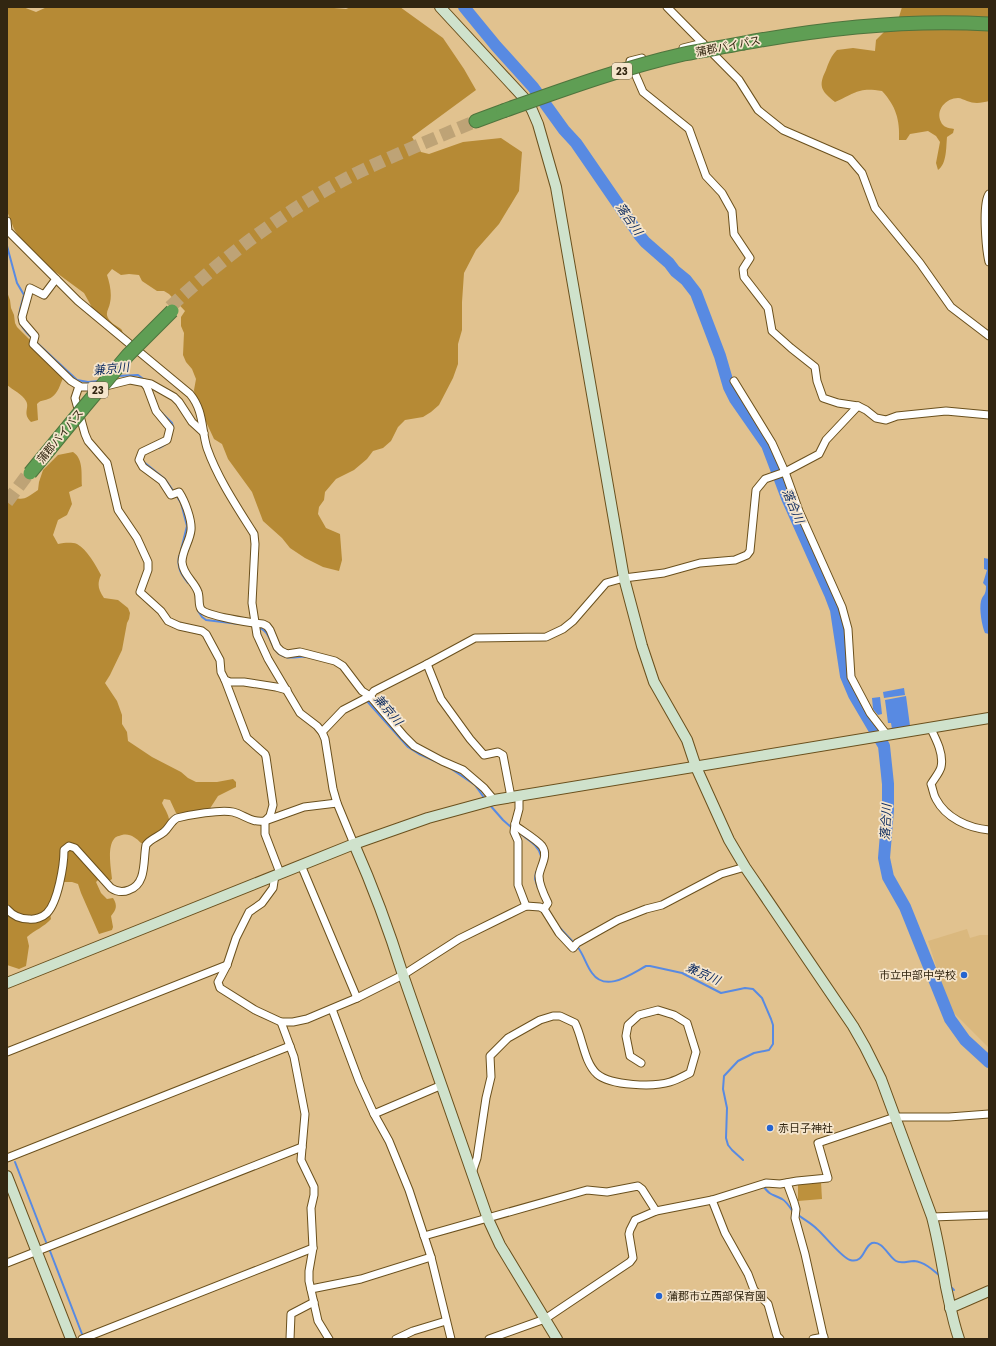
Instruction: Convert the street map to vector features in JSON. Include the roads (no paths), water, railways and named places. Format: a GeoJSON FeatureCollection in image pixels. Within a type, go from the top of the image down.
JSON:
{"type":"FeatureCollection","features":[{"type":"Feature","properties":{"kind":"highway","name":"蒲郡バイパス"},"geometry":{"type":"LineString","coordinates":[[744,45],[797,33],[847,27],[909,22],[989,24]]}},
{"type":"Feature","properties":{"kind":"highway","name":"蒲郡バイパス"},"geometry":{"type":"LineString","coordinates":[[477,123],[575,86],[683,54],[847,31],[910,27],[973,27],[989,29]]}},
{"type":"Feature","properties":{"kind":"highway","name":"蒲郡バイパス"},"geometry":{"type":"LineString","coordinates":[[28,472],[126,353],[171,309]]}},
{"type":"Feature","properties":{"kind":"street"},"geometry":{"type":"LineString","coordinates":[[440,7],[525,99],[538,124],[557,195],[624,578],[642,646],[654,682],[687,740],[696,767],[729,840],[745,867],[853,1026],[881,1079],[932,1217],[950,1308],[955,1330],[959,1339]]}},
{"type":"Feature","properties":{"kind":"street"},"geometry":{"type":"LineString","coordinates":[[667,7],[738,80],[758,110],[770,120],[783,130],[850,159],[862,173],[875,208],[920,263],[951,307],[989,336]]}},
{"type":"Feature","properties":{"kind":"street"},"geometry":{"type":"LineString","coordinates":[[703,43],[630,62],[643,92],[690,129],[706,176],[722,193],[732,211],[734,234],[750,258],[743,269],[744,277],[768,308],[772,331],[815,366],[817,381],[823,398],[838,403],[858,406],[876,418],[886,420],[897,416],[946,411],[989,415]]}},
{"type":"Feature","properties":{"kind":"street"},"geometry":{"type":"LineString","coordinates":[[989,194],[987,198],[985,217],[989,262]]}},
{"type":"Feature","properties":{"kind":"street"},"geometry":{"type":"LineString","coordinates":[[7,221],[8,231],[78,302],[194,398],[202,417],[207,448],[221,480],[254,534],[255,544],[252,603],[256,626],[268,659],[300,713],[322,732],[325,739],[333,789],[337,802],[373,888],[391,936],[403,975],[488,1219],[500,1245],[557,1339]]}},
{"type":"Feature","properties":{"kind":"street"},"geometry":{"type":"LineString","coordinates":[[56,279],[44,295],[30,288],[22,317],[23,322],[35,336],[33,344],[71,381],[79,386],[87,388],[102,387],[130,380],[147,383],[174,397],[192,422],[204,433]]}},
{"type":"Feature","properties":{"kind":"street"},"geometry":{"type":"LineString","coordinates":[[734,381],[772,443],[799,511],[842,607],[848,629],[850,677],[870,713],[886,736]]}},
{"type":"Feature","properties":{"kind":"street"},"geometry":{"type":"LineString","coordinates":[[147,383],[147,387],[156,411],[170,428],[167,440],[142,452],[139,460],[143,467],[162,481],[171,495],[179,492],[185,501],[191,530],[182,563],[184,571],[198,591],[200,608],[205,613],[215,616],[256,626],[263,624],[267,626],[277,647],[287,654],[300,652],[338,662],[347,670],[362,691],[369,696],[414,746],[463,770],[484,788],[490,801]]}},
{"type":"Feature","properties":{"kind":"street"},"geometry":{"type":"LineString","coordinates":[[79,386],[75,398],[85,434],[88,441],[107,463],[118,510],[137,538],[148,562],[148,570],[140,592],[161,611],[168,621],[179,626],[202,631],[206,634],[220,660],[221,672],[247,738],[265,754],[266,757],[273,805],[270,816],[265,821],[265,834],[278,874],[274,888],[262,903],[249,912],[236,938],[227,966],[218,982],[220,988],[255,1010],[281,1022],[292,1022],[307,1019],[357,998],[403,975],[459,939],[526,906],[546,907]]}},
{"type":"Feature","properties":{"kind":"street"},"geometry":{"type":"LineString","coordinates":[[322,732],[343,710],[369,696],[374,691],[475,638],[546,637],[563,629],[573,622],[606,583],[624,578],[664,573],[700,563],[735,560],[747,555],[750,552],[756,490],[765,479],[784,472],[819,454],[826,440],[858,406]]}},
{"type":"Feature","properties":{"kind":"street"},"geometry":{"type":"LineString","coordinates":[[427,664],[441,699],[470,739],[484,755],[498,752],[502,755],[519,809],[515,827],[518,841],[518,885],[526,906]]}},
{"type":"Feature","properties":{"kind":"street"},"geometry":{"type":"LineString","coordinates":[[224,680],[276,687],[287,690]]}},
{"type":"Feature","properties":{"kind":"street"},"geometry":{"type":"LineString","coordinates":[[7,983],[354,844],[428,818],[490,801],[989,718]]}},
{"type":"Feature","properties":{"kind":"street"},"geometry":{"type":"LineString","coordinates":[[930,727],[942,761],[941,769],[931,784],[935,798],[944,811],[964,824],[979,829],[989,830]]}},
{"type":"Feature","properties":{"kind":"street"},"geometry":{"type":"LineString","coordinates":[[7,909],[16,916],[28,920],[47,913],[53,903],[59,885],[64,864],[64,850],[69,846],[75,848],[111,888],[116,892],[123,892],[136,887],[140,882],[148,841],[166,831],[177,818],[225,811],[234,812],[252,820],[265,821],[304,807],[337,802]]}},
{"type":"Feature","properties":{"kind":"street"},"geometry":{"type":"LineString","coordinates":[[515,827],[542,846],[544,851],[544,859],[539,880],[546,907],[559,933],[573,948],[618,920],[646,909],[662,905],[722,874],[745,867]]}},
{"type":"Feature","properties":{"kind":"street"},"geometry":{"type":"LineString","coordinates":[[301,865],[357,998]]}},
{"type":"Feature","properties":{"kind":"street"},"geometry":{"type":"LineString","coordinates":[[7,1052],[227,966]]}},
{"type":"Feature","properties":{"kind":"street"},"geometry":{"type":"LineString","coordinates":[[332,1009],[359,1081],[374,1114],[389,1141],[409,1190],[431,1257],[451,1339]]}},
{"type":"Feature","properties":{"kind":"street"},"geometry":{"type":"LineString","coordinates":[[472,1173],[477,1158],[486,1098],[491,1077],[490,1056],[508,1038],[540,1020],[553,1016],[560,1016],[575,1023],[580,1033],[587,1058],[598,1074],[607,1079],[641,1086],[670,1082],[690,1073],[696,1052],[687,1024],[674,1015],[658,1010],[639,1015],[628,1025],[626,1036],[630,1056],[640,1062]]}},
{"type":"Feature","properties":{"kind":"street"},"geometry":{"type":"LineString","coordinates":[[281,1022],[294,1057],[305,1114],[301,1160],[306,1173],[312,1180],[314,1187],[311,1208],[313,1248],[309,1271],[311,1289],[318,1321],[329,1339]]}},
{"type":"Feature","properties":{"kind":"street"},"geometry":{"type":"LineString","coordinates":[[7,1158],[290,1046]]}},
{"type":"Feature","properties":{"kind":"street"},"geometry":{"type":"LineString","coordinates":[[374,1114],[442,1085]]}},
{"type":"Feature","properties":{"kind":"street"},"geometry":{"type":"LineString","coordinates":[[489,1339],[545,1319],[630,1262],[633,1258],[629,1234],[635,1220],[656,1211],[712,1200],[766,1183],[780,1184],[828,1178],[818,1143],[895,1117],[949,1117],[989,1114]]}},
{"type":"Feature","properties":{"kind":"street"},"geometry":{"type":"LineString","coordinates":[[7,1263],[302,1147]]}},
{"type":"Feature","properties":{"kind":"street"},"geometry":{"type":"LineString","coordinates":[[7,1176],[72,1339]]}},
{"type":"Feature","properties":{"kind":"street"},"geometry":{"type":"LineString","coordinates":[[787,1183],[796,1209],[795,1218],[806,1254],[824,1338],[813,1339]]}},
{"type":"Feature","properties":{"kind":"street"},"geometry":{"type":"LineString","coordinates":[[424,1236],[587,1190],[607,1192],[638,1186],[642,1189],[656,1211]]}},
{"type":"Feature","properties":{"kind":"street"},"geometry":{"type":"LineString","coordinates":[[712,1200],[725,1233],[748,1274],[754,1290],[768,1304],[777,1336],[780,1339]]}},
{"type":"Feature","properties":{"kind":"street"},"geometry":{"type":"LineString","coordinates":[[932,1217],[989,1215]]}},
{"type":"Feature","properties":{"kind":"street"},"geometry":{"type":"LineString","coordinates":[[82,1339],[313,1248]]}},
{"type":"Feature","properties":{"kind":"street"},"geometry":{"type":"LineString","coordinates":[[311,1289],[361,1279],[431,1257]]}},
{"type":"Feature","properties":{"kind":"street"},"geometry":{"type":"LineString","coordinates":[[950,1308],[989,1291]]}},
{"type":"Feature","properties":{"kind":"street"},"geometry":{"type":"LineString","coordinates":[[290,1339],[291,1314],[314,1302]]}},
{"type":"Feature","properties":{"kind":"street"},"geometry":{"type":"LineString","coordinates":[[396,1339],[413,1331],[446,1321]]}},
{"type":"Feature","properties":{"kind":"water"},"geometry":{"type":"Polygon","coordinates":[[[984,558],[989,559],[989,634],[985,633],[980,604],[986,589],[986,586],[983,583],[987,570],[984,569],[984,558]]]}},
{"type":"Feature","properties":{"kind":"water"},"geometry":{"type":"Polygon","coordinates":[[[904,688],[905,695],[884,698],[883,692],[904,688]]]}},
{"type":"Feature","properties":{"kind":"water"},"geometry":{"type":"Polygon","coordinates":[[[906,696],[910,726],[892,729],[891,723],[888,723],[885,700],[906,696]]]}},
{"type":"Feature","properties":{"kind":"water"},"geometry":{"type":"Polygon","coordinates":[[[880,697],[882,714],[878,715],[873,709],[872,698],[880,697]]]}},
{"type":"Feature","properties":{"kind":"waterway","name":"落合川"},"geometry":{"type":"LineString","coordinates":[[464,7],[496,46],[533,87],[564,130],[576,143],[640,236],[686,280],[696,293],[720,356],[729,387],[735,399],[767,445],[787,498],[830,594],[836,610],[846,676],[854,695],[884,746],[888,784],[888,810],[884,858],[888,877],[905,907],[950,1019],[965,1040],[989,1062]]}},
{"type":"Feature","properties":{"kind":"waterway","name":"兼京川"},"geometry":{"type":"LineString","coordinates":[[7,246],[17,283],[24,295],[19,314],[20,323],[32,338]]}},
{"type":"Feature","properties":{"kind":"waterway","name":"兼京川"},"geometry":{"type":"LineString","coordinates":[[35,341],[77,380],[88,382],[99,381]]}},
{"type":"Feature","properties":{"kind":"waterway","name":"兼京川"},"geometry":{"type":"LineString","coordinates":[[117,376],[138,375],[146,381]]}},
{"type":"Feature","properties":{"kind":"waterway","name":"兼京川"},"geometry":{"type":"LineString","coordinates":[[162,413],[172,423],[173,427]]}},
{"type":"Feature","properties":{"kind":"waterway","name":"兼京川"},"geometry":{"type":"LineString","coordinates":[[159,448],[168,442],[172,431]]}},
{"type":"Feature","properties":{"kind":"waterway","name":"兼京川"},"geometry":{"type":"LineString","coordinates":[[145,463],[165,479],[174,492]]}},
{"type":"Feature","properties":{"kind":"waterway","name":"兼京川"},"geometry":{"type":"LineString","coordinates":[[176,495],[181,503],[187,526],[181,550]]}},
{"type":"Feature","properties":{"kind":"waterway","name":"兼京川"},"geometry":{"type":"LineString","coordinates":[[179,556],[180,571],[188,583]]}},
{"type":"Feature","properties":{"kind":"waterway","name":"兼京川"},"geometry":{"type":"LineString","coordinates":[[198,611],[206,620],[239,624]]}},
{"type":"Feature","properties":{"kind":"waterway","name":"兼京川"},"geometry":{"type":"LineString","coordinates":[[257,627],[266,633],[273,647],[280,655],[288,658],[305,657]]}},
{"type":"Feature","properties":{"kind":"waterway","name":"兼京川"},"geometry":{"type":"LineString","coordinates":[[366,700],[408,747],[419,754],[446,766]]}},
{"type":"Feature","properties":{"kind":"waterway","name":"兼京川"},"geometry":{"type":"LineString","coordinates":[[450,768],[475,785],[485,799]]}},
{"type":"Feature","properties":{"kind":"waterway","name":"兼京川"},"geometry":{"type":"LineString","coordinates":[[489,804],[512,828]]}},
{"type":"Feature","properties":{"kind":"waterway","name":"兼京川"},"geometry":{"type":"LineString","coordinates":[[522,835],[536,847],[541,856]]}},
{"type":"Feature","properties":{"kind":"waterway","name":"兼京川"},"geometry":{"type":"LineString","coordinates":[[536,872],[535,879],[538,888]]}},
{"type":"Feature","properties":{"kind":"waterway","name":"兼京川"},"geometry":{"type":"LineString","coordinates":[[559,927],[574,943]]}},
{"type":"Feature","properties":{"kind":"waterway","name":"兼京川"},"geometry":{"type":"LineString","coordinates":[[577,946],[592,973],[598,979],[604,981],[611,982],[619,980],[646,966],[650,966],[682,973],[721,993],[745,988],[753,989],[762,998],[773,1025],[773,1044],[769,1050],[754,1053],[738,1061],[724,1076],[723,1089],[727,1108],[726,1138],[728,1145],[743,1160]]}},
{"type":"Feature","properties":{"kind":"waterway"},"geometry":{"type":"LineString","coordinates":[[15,1162],[46,1242]]}},
{"type":"Feature","properties":{"kind":"waterway","name":"兼京川"},"geometry":{"type":"LineString","coordinates":[[763,1186],[770,1193],[782,1199],[790,1206],[793,1212]]}},
{"type":"Feature","properties":{"kind":"waterway","name":"兼京川"},"geometry":{"type":"LineString","coordinates":[[797,1214],[815,1227],[838,1251],[850,1260],[858,1260],[869,1245],[876,1243],[882,1246],[896,1261],[914,1261],[925,1264],[940,1276]]}},
{"type":"Feature","properties":{"kind":"waterway"},"geometry":{"type":"LineString","coordinates":[[50,1251],[82,1334]]}},
{"type":"Feature","properties":{"kind":"waterway","name":"兼京川"},"geometry":{"type":"LineString","coordinates":[[949,1285],[954,1290]]}},
{"type":"Feature","properties":{"kind":"tunnel"},"geometry":{"type":"LineString","coordinates":[[170,307],[236,251],[282,217],[307,201],[357,173],[476,121]]}},
{"type":"Feature","properties":{"kind":"tunnel"},"geometry":{"type":"LineString","coordinates":[[7,502],[28,474]]}},
{"type":"Feature","properties":{"kind":"place","name":"市立中部中学校"},"geometry":{"type":"Point","coordinates":[964,975]}},
{"type":"Feature","properties":{"kind":"place","name":"赤日子神社"},"geometry":{"type":"Point","coordinates":[770,1128]}},
{"type":"Feature","properties":{"kind":"place","name":"蒲郡市立西部保育園"},"geometry":{"type":"Point","coordinates":[659,1296]}}]}
